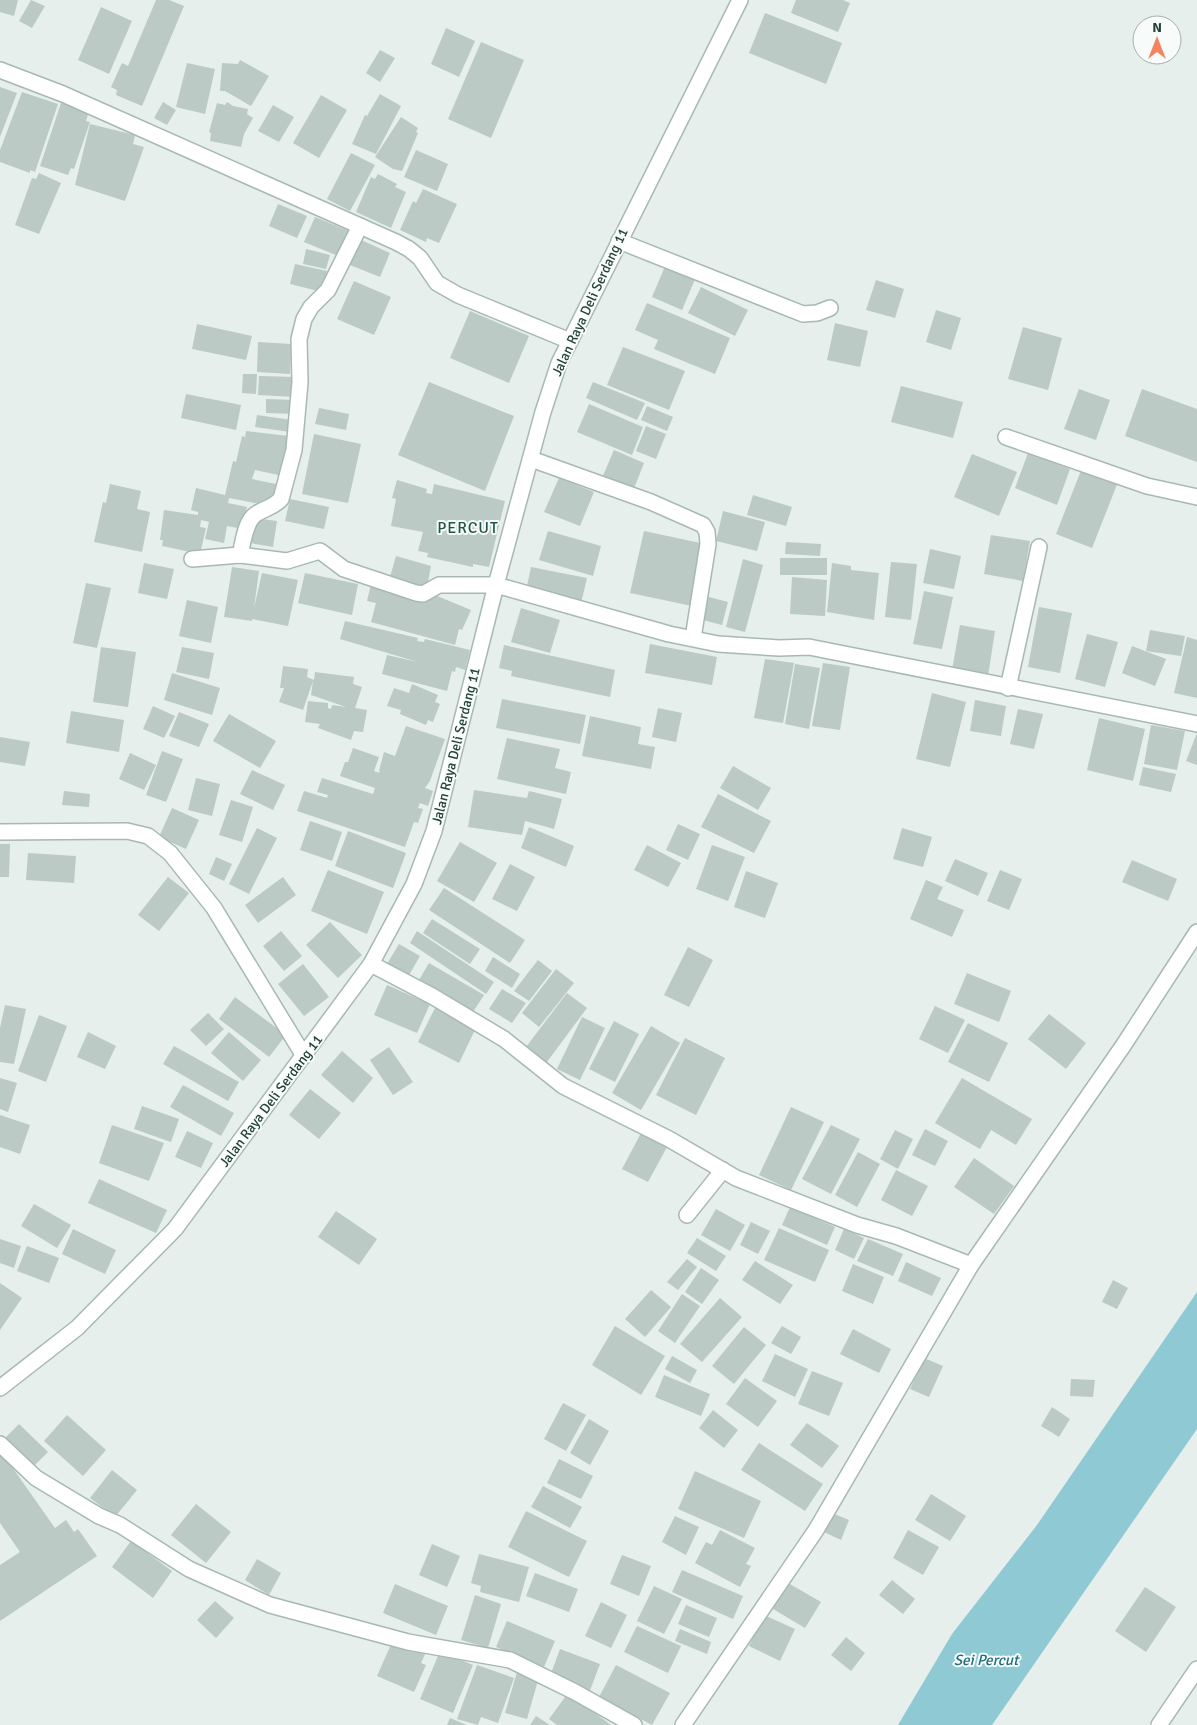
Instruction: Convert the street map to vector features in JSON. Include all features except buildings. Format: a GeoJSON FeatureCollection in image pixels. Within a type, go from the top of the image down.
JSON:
{"type":"FeatureCollection","features":[{"type":"Feature","properties":{"kind":"street","name":"Jalan Raya Deli Serdang 11"},"geometry":{"type":"LineString","coordinates":[[0,1388],[77,1328],[175,1229],[371,964],[414,884],[434,831],[496,585],[556,372],[619,241],[740,0]]}},
{"type":"Feature","properties":{"kind":"street"},"geometry":{"type":"LineString","coordinates":[[0,70],[63,94],[409,249],[420,258],[437,283],[458,295],[570,341]]}},
{"type":"Feature","properties":{"kind":"street"},"geometry":{"type":"LineString","coordinates":[[240,556],[249,522],[254,515],[276,504],[281,499],[294,450],[300,382],[299,339],[304,319],[311,307],[328,290],[360,226]]}},
{"type":"Feature","properties":{"kind":"street"},"geometry":{"type":"LineString","coordinates":[[619,241],[803,314],[817,313],[830,308]]}},
{"type":"Feature","properties":{"kind":"street"},"geometry":{"type":"LineString","coordinates":[[1006,437],[1147,486],[1197,497]]}},
{"type":"Feature","properties":{"kind":"street"},"geometry":{"type":"LineString","coordinates":[[531,459],[651,502],[703,525],[707,532],[708,544],[693,638]]}},
{"type":"Feature","properties":{"kind":"street"},"geometry":{"type":"LineString","coordinates":[[1008,688],[1039,547]]}},
{"type":"Feature","properties":{"kind":"street"},"geometry":{"type":"LineString","coordinates":[[192,558],[240,556],[287,561],[320,551],[344,570],[423,594],[439,585],[496,585],[669,634],[718,644],[750,648],[808,647],[1197,724]]}},
{"type":"Feature","properties":{"kind":"street"},"geometry":{"type":"LineString","coordinates":[[0,832],[127,832],[148,836],[170,852],[214,908],[304,1056]]}},
{"type":"Feature","properties":{"kind":"street"},"geometry":{"type":"LineString","coordinates":[[683,1725],[816,1530],[971,1265],[1123,1046],[1197,932]]}},
{"type":"Feature","properties":{"kind":"street"},"geometry":{"type":"LineString","coordinates":[[371,964],[432,996],[504,1039],[563,1086],[669,1139],[722,1170],[777,1195],[971,1265]]}},
{"type":"Feature","properties":{"kind":"street"},"geometry":{"type":"LineString","coordinates":[[687,1214],[722,1170]]}},
{"type":"Feature","properties":{"kind":"street"},"geometry":{"type":"LineString","coordinates":[[0,1444],[36,1478],[99,1516],[120,1525],[189,1569],[270,1605],[408,1642],[510,1660],[575,1692],[634,1725]]}},
{"type":"Feature","properties":{"kind":"street"},"geometry":{"type":"LineString","coordinates":[[1159,1725],[1197,1669]]}},
{"type":"Feature","properties":{"kind":"water","name":"Sei Percut"},"geometry":{"type":"Polygon","coordinates":[[[1197,1292],[1197,1429],[992,1725],[898,1725],[952,1634],[1037,1525],[1197,1292]]]}},
{"type":"Feature","properties":{"kind":"district","name":"PERCUT"},"geometry":{"type":"Point","coordinates":[468,528]}}]}
